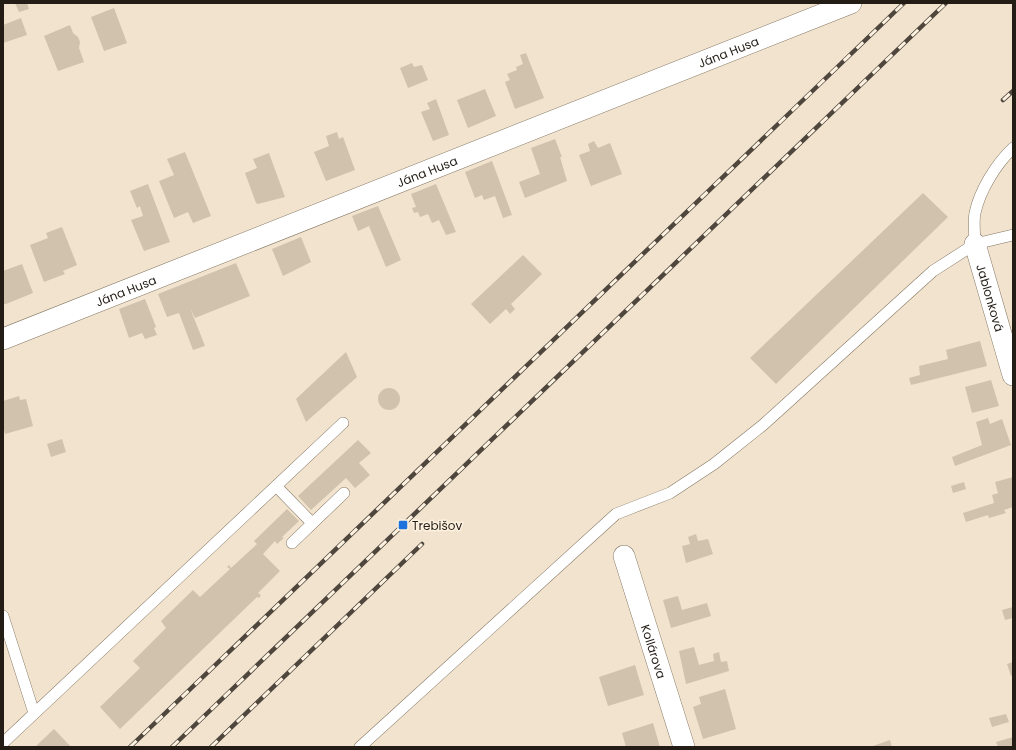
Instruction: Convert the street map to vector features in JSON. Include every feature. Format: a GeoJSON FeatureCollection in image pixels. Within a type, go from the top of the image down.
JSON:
{"type":"FeatureCollection","features":[{"type":"Feature","properties":{"kind":"street","name":"Jána Husa"},"geometry":{"type":"LineString","coordinates":[[3,339],[851,3]]}},
{"type":"Feature","properties":{"kind":"street","name":"Jablonková"},"geometry":{"type":"LineString","coordinates":[[975,244],[1013,375]]}},
{"type":"Feature","properties":{"kind":"street","name":"Kollárova"},"geometry":{"type":"LineString","coordinates":[[624,556],[684,747]]}},
{"type":"Feature","properties":{"kind":"lane"},"geometry":{"type":"LineString","coordinates":[[975,244],[975,213],[984,188],[996,169],[1013,148]]}},
{"type":"Feature","properties":{"kind":"lane"},"geometry":{"type":"LineString","coordinates":[[360,747],[616,514],[670,493],[714,464],[763,425],[932,271],[975,244],[1013,234]]}},
{"type":"Feature","properties":{"kind":"lane"},"geometry":{"type":"LineString","coordinates":[[3,743],[343,423]]}},
{"type":"Feature","properties":{"kind":"lane"},"geometry":{"type":"LineString","coordinates":[[276,486],[312,523]]}},
{"type":"Feature","properties":{"kind":"lane"},"geometry":{"type":"LineString","coordinates":[[292,543],[344,493]]}},
{"type":"Feature","properties":{"kind":"lane"},"geometry":{"type":"LineString","coordinates":[[3,616],[34,713]]}},
{"type":"Feature","properties":{"kind":"building"},"geometry":{"type":"Polygon","coordinates":[[[15,3],[27,3],[29,9],[19,12],[15,3]]]}},
{"type":"Feature","properties":{"kind":"building"},"geometry":{"type":"Polygon","coordinates":[[[114,8],[127,43],[104,51],[91,17],[114,8]]]}},
{"type":"Feature","properties":{"kind":"building"},"geometry":{"type":"Polygon","coordinates":[[[21,18],[27,35],[3,43],[3,25],[21,18]]]}},
{"type":"Feature","properties":{"kind":"building"},"geometry":{"type":"Polygon","coordinates":[[[70,25],[73,33],[78,37],[80,42],[79,48],[84,62],[58,71],[44,36],[70,25]]]}},
{"type":"Feature","properties":{"kind":"building"},"geometry":{"type":"Polygon","coordinates":[[[526,53],[544,98],[515,109],[505,82],[510,80],[507,74],[517,70],[516,67],[523,64],[520,55],[526,53]]]}},
{"type":"Feature","properties":{"kind":"building"},"geometry":{"type":"Polygon","coordinates":[[[412,63],[414,67],[422,65],[428,80],[408,88],[400,68],[412,63]]]}},
{"type":"Feature","properties":{"kind":"building"},"geometry":{"type":"Polygon","coordinates":[[[485,89],[496,116],[468,128],[457,100],[485,89]]]}},
{"type":"Feature","properties":{"kind":"building"},"geometry":{"type":"Polygon","coordinates":[[[436,99],[449,135],[433,141],[421,112],[430,109],[427,103],[436,99]]]}},
{"type":"Feature","properties":{"kind":"building"},"geometry":{"type":"Polygon","coordinates":[[[337,132],[339,139],[343,137],[355,170],[326,181],[314,152],[329,146],[326,136],[337,132]]]}},
{"type":"Feature","properties":{"kind":"building"},"geometry":{"type":"Polygon","coordinates":[[[555,139],[562,157],[560,157],[567,181],[525,198],[519,182],[540,174],[531,148],[555,139]]]}},
{"type":"Feature","properties":{"kind":"building"},"geometry":{"type":"Polygon","coordinates":[[[594,141],[598,148],[610,143],[622,174],[591,186],[579,155],[590,151],[588,144],[594,141]]]}},
{"type":"Feature","properties":{"kind":"building"},"geometry":{"type":"Polygon","coordinates":[[[185,152],[211,216],[193,223],[188,212],[174,218],[159,181],[174,175],[167,159],[185,152]]]}},
{"type":"Feature","properties":{"kind":"building"},"geometry":{"type":"Polygon","coordinates":[[[269,153],[285,197],[258,204],[256,203],[245,173],[257,168],[253,159],[269,153]]]}},
{"type":"Feature","properties":{"kind":"building"},"geometry":{"type":"Polygon","coordinates":[[[492,161],[512,215],[503,218],[495,196],[484,200],[482,195],[475,198],[465,172],[492,161]]]}},
{"type":"Feature","properties":{"kind":"building"},"geometry":{"type":"Polygon","coordinates":[[[148,184],[170,242],[144,251],[131,220],[143,216],[140,206],[137,208],[130,191],[148,184]]]}},
{"type":"Feature","properties":{"kind":"building"},"geometry":{"type":"Polygon","coordinates":[[[436,184],[456,232],[446,235],[439,220],[432,223],[428,214],[420,217],[418,212],[414,213],[412,208],[416,207],[411,194],[436,184]]]}},
{"type":"Feature","properties":{"kind":"building"},"geometry":{"type":"Polygon","coordinates":[[[923,193],[948,217],[776,384],[750,358],[923,193]]]}},
{"type":"Feature","properties":{"kind":"building"},"geometry":{"type":"Polygon","coordinates":[[[378,206],[401,260],[386,267],[369,226],[358,231],[352,216],[378,206]]]}},
{"type":"Feature","properties":{"kind":"building"},"geometry":{"type":"Polygon","coordinates":[[[62,227],[77,265],[63,271],[65,274],[44,282],[30,245],[48,238],[46,233],[62,227]]]}},
{"type":"Feature","properties":{"kind":"building"},"geometry":{"type":"Polygon","coordinates":[[[301,237],[311,262],[283,276],[272,249],[301,237]]]}},
{"type":"Feature","properties":{"kind":"building"},"geometry":{"type":"Polygon","coordinates":[[[523,255],[542,274],[511,304],[515,309],[510,314],[506,309],[490,324],[471,304],[523,255]]]}},
{"type":"Feature","properties":{"kind":"building"},"geometry":{"type":"Polygon","coordinates":[[[236,263],[250,296],[195,318],[190,308],[205,346],[193,350],[179,313],[167,317],[158,294],[236,263]]]}},
{"type":"Feature","properties":{"kind":"building"},"geometry":{"type":"Polygon","coordinates":[[[22,264],[33,293],[3,304],[3,271],[22,264]]]}},
{"type":"Feature","properties":{"kind":"building"},"geometry":{"type":"Polygon","coordinates":[[[145,299],[156,327],[154,328],[157,335],[145,339],[142,333],[129,338],[119,309],[145,299]]]}},
{"type":"Feature","properties":{"kind":"building"},"geometry":{"type":"Polygon","coordinates":[[[980,341],[987,366],[911,385],[909,378],[920,375],[919,366],[948,359],[946,350],[980,341]]]}},
{"type":"Feature","properties":{"kind":"building"},"geometry":{"type":"Polygon","coordinates":[[[346,352],[357,377],[306,422],[296,399],[346,352]]]}},
{"type":"Feature","properties":{"kind":"building"},"geometry":{"type":"Polygon","coordinates":[[[991,380],[999,406],[972,413],[965,387],[991,380]]]}},
{"type":"Feature","properties":{"kind":"building"},"geometry":{"type":"Polygon","coordinates":[[[389,388],[397,391],[400,399],[397,407],[389,410],[381,407],[378,399],[381,391],[389,388]]]}},
{"type":"Feature","properties":{"kind":"building"},"geometry":{"type":"Polygon","coordinates":[[[19,396],[20,400],[26,399],[33,426],[5,434],[3,425],[3,401],[19,396]]]}},
{"type":"Feature","properties":{"kind":"building"},"geometry":{"type":"Polygon","coordinates":[[[988,418],[990,424],[1002,419],[1011,445],[955,466],[952,457],[982,445],[976,422],[988,418]]]}},
{"type":"Feature","properties":{"kind":"building"},"geometry":{"type":"Polygon","coordinates":[[[62,439],[66,452],[51,457],[47,444],[62,439]]]}},
{"type":"Feature","properties":{"kind":"building"},"geometry":{"type":"Polygon","coordinates":[[[358,440],[371,453],[359,463],[370,475],[355,488],[346,478],[311,510],[298,496],[358,440]]]}},
{"type":"Feature","properties":{"kind":"building"},"geometry":{"type":"Polygon","coordinates":[[[1013,477],[1013,507],[1004,510],[1006,513],[989,518],[988,515],[966,522],[963,513],[994,503],[992,495],[998,493],[995,482],[1013,477]]]}},
{"type":"Feature","properties":{"kind":"building"},"geometry":{"type":"Polygon","coordinates":[[[964,482],[966,489],[953,493],[951,486],[964,482]]]}},
{"type":"Feature","properties":{"kind":"building"},"geometry":{"type":"Polygon","coordinates":[[[287,509],[299,521],[282,537],[284,538],[277,544],[275,541],[263,554],[280,571],[258,593],[261,595],[259,598],[257,597],[120,729],[100,707],[140,668],[133,661],[166,628],[161,621],[193,590],[200,597],[230,569],[227,567],[229,565],[231,568],[257,544],[254,541],[287,509]]]}},
{"type":"Feature","properties":{"kind":"building"},"geometry":{"type":"Polygon","coordinates":[[[696,534],[698,541],[708,539],[713,554],[686,563],[682,546],[690,544],[688,537],[696,534]]]}},
{"type":"Feature","properties":{"kind":"building"},"geometry":{"type":"Polygon","coordinates":[[[678,596],[682,610],[707,603],[711,616],[671,628],[663,600],[678,596]]]}},
{"type":"Feature","properties":{"kind":"building"},"geometry":{"type":"Polygon","coordinates":[[[1013,607],[1013,618],[1005,620],[1002,610],[1013,607]]]}},
{"type":"Feature","properties":{"kind":"building"},"geometry":{"type":"Polygon","coordinates":[[[694,647],[699,665],[714,661],[713,654],[719,652],[721,662],[727,661],[729,671],[686,684],[679,651],[694,647]]]}},
{"type":"Feature","properties":{"kind":"building"},"geometry":{"type":"Polygon","coordinates":[[[1013,662],[1013,675],[1011,676],[1007,664],[1013,662]]]}},
{"type":"Feature","properties":{"kind":"building"},"geometry":{"type":"Polygon","coordinates":[[[635,665],[644,695],[608,706],[599,677],[635,665]]]}},
{"type":"Feature","properties":{"kind":"building"},"geometry":{"type":"Polygon","coordinates":[[[725,689],[736,729],[703,739],[693,707],[701,704],[699,697],[725,689]]]}},
{"type":"Feature","properties":{"kind":"building"},"geometry":{"type":"Polygon","coordinates":[[[1006,714],[1009,722],[992,727],[989,718],[1006,714]]]}},
{"type":"Feature","properties":{"kind":"building"},"geometry":{"type":"Polygon","coordinates":[[[653,723],[660,747],[626,747],[622,733],[653,723]]]}},
{"type":"Feature","properties":{"kind":"building"},"geometry":{"type":"Polygon","coordinates":[[[54,729],[71,747],[35,747],[54,729]]]}},
{"type":"Feature","properties":{"kind":"building"},"geometry":{"type":"Polygon","coordinates":[[[1013,737],[1013,747],[998,747],[996,742],[1013,737]]]}},
{"type":"Feature","properties":{"kind":"building"},"geometry":{"type":"Polygon","coordinates":[[[890,740],[892,747],[870,747],[890,740]]]}},
{"type":"Feature","properties":{"kind":"railway"},"geometry":{"type":"LineString","coordinates":[[130,747],[904,3]]}},
{"type":"Feature","properties":{"kind":"railway"},"geometry":{"type":"LineString","coordinates":[[172,747],[946,3]]}},
{"type":"Feature","properties":{"kind":"railway"},"geometry":{"type":"LineString","coordinates":[[1003,100],[1013,91]]}},
{"type":"Feature","properties":{"kind":"railway"},"geometry":{"type":"LineString","coordinates":[[211,747],[422,544]]}},
{"type":"Feature","properties":{"kind":"place","name":"Trebišov"},"geometry":{"type":"Point","coordinates":[403,525]}}]}
